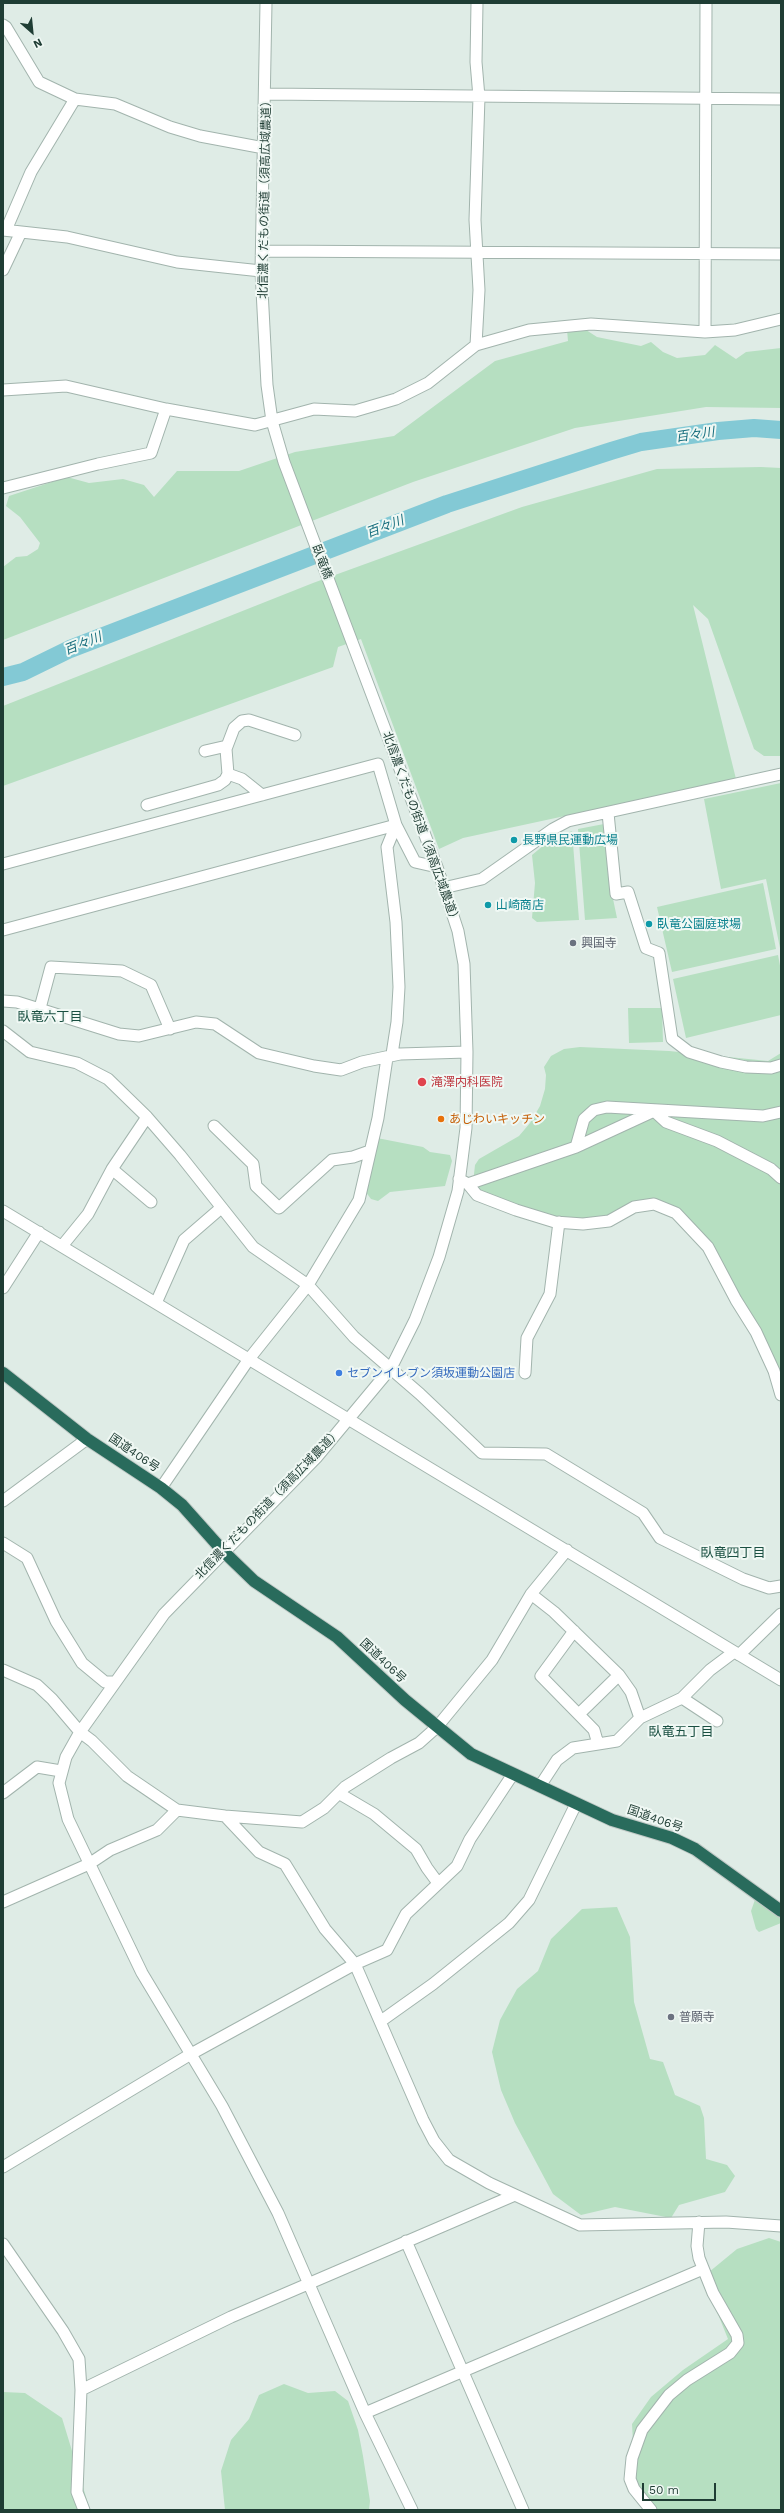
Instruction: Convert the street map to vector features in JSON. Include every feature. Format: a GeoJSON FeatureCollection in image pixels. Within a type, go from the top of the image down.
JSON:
{"type":"FeatureCollection","features":[{"type":"Feature","properties":{"kind":"highway","name":"国道406号"},"geometry":{"type":"LineString","coordinates":[[3,1373],[87,1439],[161,1488],[182,1505],[223,1551],[273,1596],[337,1637],[437,1727],[471,1754],[612,1820],[672,1838],[695,1849],[781,1911]]}},
{"type":"Feature","properties":{"kind":"street","name":"北信濃くだもの街道（須高広域農道）"},"geometry":{"type":"LineString","coordinates":[[266,3],[266,94],[261,271],[267,385],[272,422],[284,462]]}},
{"type":"Feature","properties":{"kind":"street"},"geometry":{"type":"LineString","coordinates":[[476,346],[479,290],[475,213],[479,97],[476,62],[477,3]]}},
{"type":"Feature","properties":{"kind":"street"},"geometry":{"type":"LineString","coordinates":[[705,332],[706,3]]}},
{"type":"Feature","properties":{"kind":"street"},"geometry":{"type":"LineString","coordinates":[[3,25],[6,27],[39,82],[75,99],[115,104],[170,127],[200,136],[264,148]]}},
{"type":"Feature","properties":{"kind":"street"},"geometry":{"type":"LineString","coordinates":[[266,94],[781,99]]}},
{"type":"Feature","properties":{"kind":"street"},"geometry":{"type":"LineString","coordinates":[[75,99],[31,172],[4,230],[67,237],[177,262],[261,271]]}},
{"type":"Feature","properties":{"kind":"street"},"geometry":{"type":"LineString","coordinates":[[3,270],[21,232]]}},
{"type":"Feature","properties":{"kind":"street"},"geometry":{"type":"LineString","coordinates":[[262,251],[781,254]]}},
{"type":"Feature","properties":{"kind":"street"},"geometry":{"type":"LineString","coordinates":[[3,390],[66,386],[166,409],[255,425],[272,422],[314,409],[355,411],[396,399],[428,383],[476,346],[529,330],[591,324],[705,332],[735,330],[781,319]]}},
{"type":"Feature","properties":{"kind":"street"},"geometry":{"type":"LineString","coordinates":[[3,488],[98,464],[151,453],[166,409]]}},
{"type":"Feature","properties":{"kind":"street","name":"臥竜橋"},"geometry":{"type":"LineString","coordinates":[[284,462],[360,663]]}},
{"type":"Feature","properties":{"kind":"street","name":"北信濃くだもの街道（須高広域農道）"},"geometry":{"type":"LineString","coordinates":[[61,1771],[80,1732],[164,1614],[223,1551],[316,1458],[391,1368],[414,1320],[440,1257],[458,1191],[464,1182],[467,1052],[464,964],[458,931],[360,663]]}},
{"type":"Feature","properties":{"kind":"street"},"geometry":{"type":"LineString","coordinates":[[147,805],[218,785],[225,780],[228,774],[227,746],[234,728],[242,721],[249,720],[295,735]]}},
{"type":"Feature","properties":{"kind":"street"},"geometry":{"type":"LineString","coordinates":[[205,751],[227,746]]}},
{"type":"Feature","properties":{"kind":"street"},"geometry":{"type":"LineString","coordinates":[[3,864],[378,764],[396,825],[415,862],[436,868]]}},
{"type":"Feature","properties":{"kind":"street"},"geometry":{"type":"LineString","coordinates":[[228,774],[242,779],[262,795]]}},
{"type":"Feature","properties":{"kind":"street"},"geometry":{"type":"LineString","coordinates":[[443,888],[482,879],[553,829],[568,822],[781,774]]}},
{"type":"Feature","properties":{"kind":"street"},"geometry":{"type":"LineString","coordinates":[[608,813],[616,894],[628,892],[646,948],[659,953],[672,1039],[689,1052],[721,1062],[746,1067],[771,1068],[781,1065]]}},
{"type":"Feature","properties":{"kind":"street"},"geometry":{"type":"LineString","coordinates":[[3,930],[396,825]]}},
{"type":"Feature","properties":{"kind":"street"},"geometry":{"type":"LineString","coordinates":[[161,1488],[249,1359],[308,1285],[359,1200],[378,1118],[387,1058],[392,1054],[399,987],[396,922],[387,847],[396,825]]}},
{"type":"Feature","properties":{"kind":"street"},"geometry":{"type":"LineString","coordinates":[[40,1008],[51,967],[122,971],[151,985],[170,1029]]}},
{"type":"Feature","properties":{"kind":"street"},"geometry":{"type":"LineString","coordinates":[[3,1001],[17,1002],[40,1008],[119,1034],[139,1036],[196,1022],[215,1024],[259,1053],[314,1066],[341,1070],[362,1062],[387,1058],[400,1054],[467,1052]]}},
{"type":"Feature","properties":{"kind":"street"},"geometry":{"type":"LineString","coordinates":[[3,1031],[30,1052],[77,1063],[108,1079],[147,1117],[212,1193],[221,1208],[253,1247],[308,1285],[354,1337],[391,1368],[482,1453],[546,1454],[643,1513],[660,1538],[742,1579],[770,1588],[781,1586]]}},
{"type":"Feature","properties":{"kind":"street"},"geometry":{"type":"LineString","coordinates":[[576,1147],[584,1119],[594,1110],[608,1107],[764,1116],[781,1112]]}},
{"type":"Feature","properties":{"kind":"street"},"geometry":{"type":"LineString","coordinates":[[654,1110],[576,1147],[464,1182],[477,1195],[516,1210],[559,1222],[583,1224],[609,1221],[634,1207],[654,1204],[676,1212],[708,1247],[736,1300],[756,1332],[774,1371],[781,1395]]}},
{"type":"Feature","properties":{"kind":"street"},"geometry":{"type":"LineString","coordinates":[[654,1110],[666,1122],[717,1141],[771,1169],[781,1178]]}},
{"type":"Feature","properties":{"kind":"street"},"geometry":{"type":"LineString","coordinates":[[62,1246],[88,1214],[112,1169],[147,1117]]}},
{"type":"Feature","properties":{"kind":"street"},"geometry":{"type":"LineString","coordinates":[[214,1126],[253,1164],[256,1186],[279,1208],[332,1160],[353,1157],[370,1151]]}},
{"type":"Feature","properties":{"kind":"street"},"geometry":{"type":"LineString","coordinates":[[112,1169],[151,1202]]}},
{"type":"Feature","properties":{"kind":"street"},"geometry":{"type":"LineString","coordinates":[[156,1303],[184,1240],[221,1208]]}},
{"type":"Feature","properties":{"kind":"street"},"geometry":{"type":"LineString","coordinates":[[3,1211],[781,1680]]}},
{"type":"Feature","properties":{"kind":"street"},"geometry":{"type":"LineString","coordinates":[[525,1373],[527,1338],[550,1294],[559,1222]]}},
{"type":"Feature","properties":{"kind":"street"},"geometry":{"type":"LineString","coordinates":[[3,1288],[39,1232]]}},
{"type":"Feature","properties":{"kind":"street"},"geometry":{"type":"LineString","coordinates":[[3,1501],[87,1439]]}},
{"type":"Feature","properties":{"kind":"street"},"geometry":{"type":"LineString","coordinates":[[3,1542],[27,1558],[56,1621],[82,1663],[105,1682],[115,1682]]}},
{"type":"Feature","properties":{"kind":"street"},"geometry":{"type":"LineString","coordinates":[[3,1670],[36,1685],[52,1699],[80,1732],[140,1786],[177,1810],[225,1816],[302,1822],[324,1808],[370,1770],[419,1743],[437,1727],[492,1660],[531,1594],[567,1550]]}},
{"type":"Feature","properties":{"kind":"street"},"geometry":{"type":"LineString","coordinates":[[531,1594],[554,1612],[619,1675],[630,1692],[640,1718]]}},
{"type":"Feature","properties":{"kind":"street"},"geometry":{"type":"LineString","coordinates":[[540,1786],[557,1760],[573,1748],[617,1742],[640,1718],[682,1698],[710,1670],[736,1653],[781,1614]]}},
{"type":"Feature","properties":{"kind":"street"},"geometry":{"type":"LineString","coordinates":[[574,1631],[541,1676],[594,1730],[598,1744]]}},
{"type":"Feature","properties":{"kind":"street"},"geometry":{"type":"LineString","coordinates":[[579,1714],[619,1675]]}},
{"type":"Feature","properties":{"kind":"street"},"geometry":{"type":"LineString","coordinates":[[682,1698],[717,1721]]}},
{"type":"Feature","properties":{"kind":"street"},"geometry":{"type":"LineString","coordinates":[[3,1793],[37,1767],[61,1771],[59,1783],[68,1818],[142,1973],[222,2106],[278,2213],[310,2282],[365,2413],[412,2510]]}},
{"type":"Feature","properties":{"kind":"street"},"geometry":{"type":"LineString","coordinates":[[3,2167],[191,2054],[356,1964],[387,1950],[406,1914],[457,1866],[470,1839],[513,1774]]}},
{"type":"Feature","properties":{"kind":"street"},"geometry":{"type":"LineString","coordinates":[[340,1794],[374,1814],[416,1849],[426,1868],[438,1883]]}},
{"type":"Feature","properties":{"kind":"street"},"geometry":{"type":"LineString","coordinates":[[381,2021],[433,1984],[509,1923],[529,1900],[576,1804]]}},
{"type":"Feature","properties":{"kind":"street"},"geometry":{"type":"LineString","coordinates":[[3,1902],[90,1864],[127,1842],[156,1830],[177,1810]]}},
{"type":"Feature","properties":{"kind":"street"},"geometry":{"type":"LineString","coordinates":[[225,1816],[259,1852],[285,1864],[325,1929],[356,1964],[423,2120],[434,2141],[449,2160],[515,2195],[580,2225],[700,2222],[781,2226]]}},
{"type":"Feature","properties":{"kind":"street"},"geometry":{"type":"LineString","coordinates":[[81,2390],[310,2282],[515,2195]]}},
{"type":"Feature","properties":{"kind":"street"},"geometry":{"type":"LineString","coordinates":[[651,2510],[634,2489],[630,2479],[632,2458],[642,2430],[669,2395],[687,2380],[730,2353],[738,2343],[737,2335],[703,2269],[697,2246],[700,2222]]}},
{"type":"Feature","properties":{"kind":"street"},"geometry":{"type":"LineString","coordinates":[[406,2241],[523,2510]]}},
{"type":"Feature","properties":{"kind":"street"},"geometry":{"type":"LineString","coordinates":[[3,2244],[63,2331],[79,2359],[81,2390],[77,2492],[84,2510]]}},
{"type":"Feature","properties":{"kind":"street"},"geometry":{"type":"LineString","coordinates":[[365,2413],[703,2269]]}},
{"type":"Feature","properties":{"kind":"green space"},"geometry":{"type":"Polygon","coordinates":[[[583,328],[597,337],[641,346],[651,342],[663,352],[677,358],[705,355],[715,345],[736,359],[746,352],[781,348],[781,408],[706,407],[575,428],[413,482],[3,640],[3,567],[16,557],[27,556],[38,549],[40,543],[20,517],[6,506],[9,496],[67,477],[89,483],[123,479],[144,485],[154,497],[177,471],[239,471],[295,452],[394,436],[495,361],[568,341],[567,330],[583,328]]]}},
{"type":"Feature","properties":{"kind":"green space"},"geometry":{"type":"Polygon","coordinates":[[[781,468],[781,756],[764,756],[754,749],[708,619],[693,605],[736,779],[463,838],[439,849],[361,639],[338,647],[333,667],[3,786],[3,706],[313,583],[522,507],[657,469],[781,468]]]}},
{"type":"Feature","properties":{"kind":"green space"},"geometry":{"type":"Polygon","coordinates":[[[781,783],[781,953],[766,879],[721,889],[704,799],[781,783]]]}},
{"type":"Feature","properties":{"kind":"green space"},"geometry":{"type":"Polygon","coordinates":[[[604,824],[608,875],[617,918],[585,920],[578,829],[604,824]]]}},
{"type":"Feature","properties":{"kind":"green space"},"geometry":{"type":"Polygon","coordinates":[[[572,831],[579,920],[537,922],[532,918],[535,883],[532,855],[550,840],[572,831]]]}},
{"type":"Feature","properties":{"kind":"green space"},"geometry":{"type":"Polygon","coordinates":[[[763,883],[776,949],[672,972],[657,907],[763,883]]]}},
{"type":"Feature","properties":{"kind":"green space"},"geometry":{"type":"Polygon","coordinates":[[[778,955],[781,971],[781,1015],[686,1038],[673,979],[778,955]]]}},
{"type":"Feature","properties":{"kind":"green space"},"geometry":{"type":"Polygon","coordinates":[[[628,1008],[662,1008],[663,1042],[629,1043],[628,1008]]]}},
{"type":"Feature","properties":{"kind":"green space"},"geometry":{"type":"Polygon","coordinates":[[[580,1047],[669,1051],[768,1061],[781,1053],[781,1395],[708,1247],[676,1213],[654,1204],[583,1224],[477,1195],[473,1183],[475,1165],[479,1159],[519,1136],[530,1123],[540,1106],[545,1089],[546,1075],[544,1067],[551,1056],[564,1049],[580,1047]]]}},
{"type":"Feature","properties":{"kind":"green space"},"geometry":{"type":"Polygon","coordinates":[[[377,1138],[423,1147],[430,1152],[450,1155],[452,1161],[445,1186],[390,1192],[378,1201],[371,1199],[365,1191],[377,1138]]]}},
{"type":"Feature","properties":{"kind":"green space"},"geometry":{"type":"Polygon","coordinates":[[[757,1894],[781,1915],[781,1923],[759,1932],[756,1929],[751,1911],[757,1894]]]}},
{"type":"Feature","properties":{"kind":"green space"},"geometry":{"type":"Polygon","coordinates":[[[617,1907],[630,1937],[634,2002],[650,2059],[663,2062],[675,2095],[700,2106],[704,2118],[706,2159],[727,2165],[735,2176],[725,2192],[679,2205],[671,2218],[615,2207],[581,2215],[553,2194],[515,2123],[501,2090],[492,2052],[500,2020],[517,1989],[538,1971],[551,1939],[582,1909],[617,1907]]]}},
{"type":"Feature","properties":{"kind":"green space"},"geometry":{"type":"Polygon","coordinates":[[[769,2238],[781,2242],[781,2510],[649,2510],[635,2477],[632,2424],[651,2397],[683,2370],[728,2339],[703,2277],[737,2249],[769,2238]]]}},
{"type":"Feature","properties":{"kind":"green space"},"geometry":{"type":"Polygon","coordinates":[[[284,2384],[308,2393],[335,2391],[348,2401],[358,2430],[370,2501],[369,2510],[225,2510],[221,2471],[231,2440],[249,2419],[259,2395],[284,2384]]]}},
{"type":"Feature","properties":{"kind":"green space"},"geometry":{"type":"Polygon","coordinates":[[[3,2392],[25,2393],[62,2418],[90,2510],[3,2510],[3,2392]]]}},
{"type":"Feature","properties":{"kind":"waterway","name":"百々川"},"geometry":{"type":"LineString","coordinates":[[3,677],[23,672],[70,649],[447,504],[611,451],[641,442],[718,431],[754,428],[781,430]]}},
{"type":"Feature","properties":{"kind":"place","name":"長野県民運動広場"},"geometry":{"type":"Point","coordinates":[514,840]}},
{"type":"Feature","properties":{"kind":"place","name":"山崎商店"},"geometry":{"type":"Point","coordinates":[488,905]}},
{"type":"Feature","properties":{"kind":"place","name":"臥竜公園庭球場"},"geometry":{"type":"Point","coordinates":[649,924]}},
{"type":"Feature","properties":{"kind":"place","name":"興国寺"},"geometry":{"type":"Point","coordinates":[573,943]}},
{"type":"Feature","properties":{"kind":"place","name":"滝澤内科医院"},"geometry":{"type":"Point","coordinates":[422,1082]}},
{"type":"Feature","properties":{"kind":"place","name":"あじわいキッチン"},"geometry":{"type":"Point","coordinates":[441,1119]}},
{"type":"Feature","properties":{"kind":"place","name":"セブンイレブン須坂運動公園店"},"geometry":{"type":"Point","coordinates":[339,1373]}},
{"type":"Feature","properties":{"kind":"place","name":"普願寺"},"geometry":{"type":"Point","coordinates":[671,2017]}},
{"type":"Feature","properties":{"kind":"district","name":"臥竜六丁目"},"geometry":{"type":"Point","coordinates":[50,1017]}},
{"type":"Feature","properties":{"kind":"district","name":"臥竜四丁目"},"geometry":{"type":"Point","coordinates":[733,1553]}},
{"type":"Feature","properties":{"kind":"district","name":"臥竜五丁目"},"geometry":{"type":"Point","coordinates":[681,1732]}}]}
